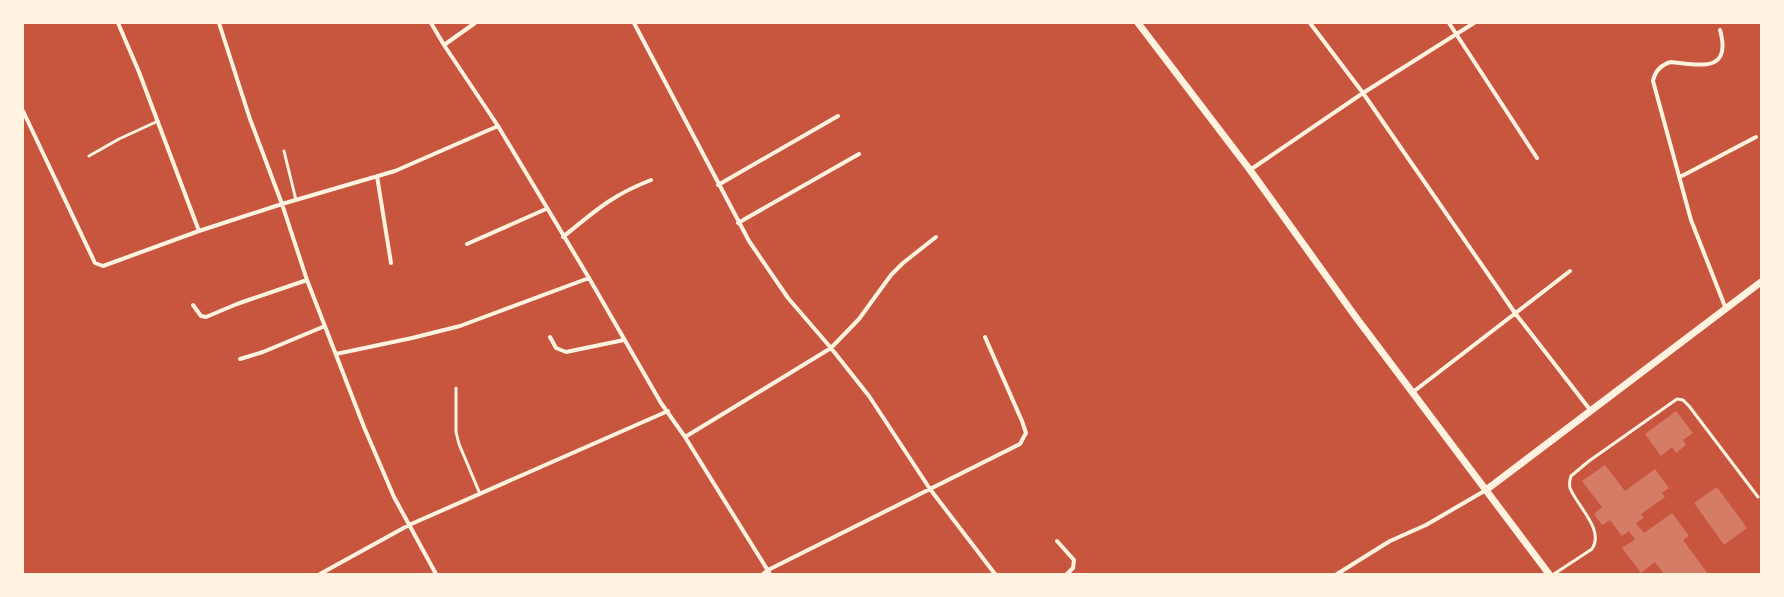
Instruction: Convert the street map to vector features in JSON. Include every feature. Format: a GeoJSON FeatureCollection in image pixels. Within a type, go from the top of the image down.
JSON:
{"type":"FeatureCollection","features":[{"type":"Feature","properties":{"kind":"street"},"geometry":{"type":"LineString","coordinates":[[118,23],[158,121],[199,231]]}},
{"type":"Feature","properties":{"kind":"street"},"geometry":{"type":"LineString","coordinates":[[219,23],[250,119],[282,204],[307,280],[336,354],[384,475],[436,574]]}},
{"type":"Feature","properties":{"kind":"street"},"geometry":{"type":"LineString","coordinates":[[431,23],[498,126],[546,209],[589,278],[624,340],[769,572]]}},
{"type":"Feature","properties":{"kind":"street"},"geometry":{"type":"LineString","coordinates":[[444,45],[475,23]]}},
{"type":"Feature","properties":{"kind":"street"},"geometry":{"type":"LineString","coordinates":[[634,23],[738,223],[788,298],[831,348],[869,396],[930,488],[995,574]]}},
{"type":"Feature","properties":{"kind":"street"},"geometry":{"type":"LineString","coordinates":[[1138,23],[1250,170],[1355,316],[1549,574]]}},
{"type":"Feature","properties":{"kind":"street"},"geometry":{"type":"LineString","coordinates":[[1310,23],[1363,93],[1515,313],[1591,411]]}},
{"type":"Feature","properties":{"kind":"street"},"geometry":{"type":"LineString","coordinates":[[1449,23],[1537,158]]}},
{"type":"Feature","properties":{"kind":"street"},"geometry":{"type":"LineString","coordinates":[[1250,170],[1363,93],[1474,23]]}},
{"type":"Feature","properties":{"kind":"street"},"geometry":{"type":"LineString","coordinates":[[1720,30],[1724,50],[1721,57],[1714,62],[1700,65],[1671,62],[1655,73],[1653,82],[1656,99],[1664,118],[1691,220],[1726,309]]}},
{"type":"Feature","properties":{"kind":"street"},"geometry":{"type":"LineString","coordinates":[[23,111],[95,263],[103,266],[199,231],[282,204],[377,176],[422,160],[498,126]]}},
{"type":"Feature","properties":{"kind":"street"},"geometry":{"type":"LineString","coordinates":[[718,185],[838,116]]}},
{"type":"Feature","properties":{"kind":"street"},"geometry":{"type":"LineString","coordinates":[[1680,177],[1756,137]]}},
{"type":"Feature","properties":{"kind":"street"},"geometry":{"type":"LineString","coordinates":[[738,223],[859,154]]}},
{"type":"Feature","properties":{"kind":"street"},"geometry":{"type":"LineString","coordinates":[[377,176],[391,262]]}},
{"type":"Feature","properties":{"kind":"street"},"geometry":{"type":"LineString","coordinates":[[563,237],[608,200],[651,180]]}},
{"type":"Feature","properties":{"kind":"street"},"geometry":{"type":"LineString","coordinates":[[467,244],[546,209]]}},
{"type":"Feature","properties":{"kind":"street"},"geometry":{"type":"LineString","coordinates":[[685,437],[831,348],[859,319],[891,275],[903,263],[936,237]]}},
{"type":"Feature","properties":{"kind":"street"},"geometry":{"type":"LineString","coordinates":[[1413,392],[1570,271]]}},
{"type":"Feature","properties":{"kind":"street"},"geometry":{"type":"LineString","coordinates":[[336,354],[460,326],[589,278]]}},
{"type":"Feature","properties":{"kind":"street"},"geometry":{"type":"LineString","coordinates":[[193,305],[201,316],[206,317],[237,304],[307,280]]}},
{"type":"Feature","properties":{"kind":"street"},"geometry":{"type":"LineString","coordinates":[[1337,574],[1390,541],[1426,525],[1486,490],[1761,282]]}},
{"type":"Feature","properties":{"kind":"street"},"geometry":{"type":"LineString","coordinates":[[240,359],[262,352],[325,326]]}},
{"type":"Feature","properties":{"kind":"street"},"geometry":{"type":"LineString","coordinates":[[550,337],[556,348],[566,352],[624,340]]}},
{"type":"Feature","properties":{"kind":"street"},"geometry":{"type":"LineString","coordinates":[[763,574],[930,488],[1020,444],[1025,438],[1026,433],[985,337]]}},
{"type":"Feature","properties":{"kind":"street"},"geometry":{"type":"LineString","coordinates":[[320,574],[409,525],[668,411]]}},
{"type":"Feature","properties":{"kind":"street"},"geometry":{"type":"LineString","coordinates":[[1057,541],[1074,560],[1073,568],[1067,574]]}},
{"type":"Feature","properties":{"kind":"lane"},"geometry":{"type":"LineString","coordinates":[[89,156],[119,139],[158,121]]}},
{"type":"Feature","properties":{"kind":"lane"},"geometry":{"type":"LineString","coordinates":[[284,151],[296,200]]}},
{"type":"Feature","properties":{"kind":"lane"},"geometry":{"type":"LineString","coordinates":[[456,388],[456,432],[459,444],[480,494]]}},
{"type":"Feature","properties":{"kind":"lane"},"geometry":{"type":"LineString","coordinates":[[1554,574],[1592,549],[1596,543],[1595,532],[1570,487],[1571,476],[1589,461],[1677,400],[1683,400],[1689,406],[1758,497]]}},
{"type":"Feature","properties":{"kind":"building"},"geometry":{"type":"Polygon","coordinates":[[[1676,411],[1693,433],[1683,440],[1686,445],[1676,453],[1672,447],[1661,456],[1645,434],[1676,411]]]}},
{"type":"Feature","properties":{"kind":"building"},"geometry":{"type":"Polygon","coordinates":[[[1605,465],[1625,491],[1655,469],[1669,488],[1662,493],[1665,497],[1641,514],[1644,518],[1636,523],[1644,533],[1672,513],[1689,536],[1683,540],[1708,574],[1664,574],[1655,562],[1641,573],[1622,548],[1635,539],[1629,531],[1622,536],[1610,520],[1602,525],[1594,514],[1602,507],[1582,481],[1605,465]]]}},
{"type":"Feature","properties":{"kind":"building"},"geometry":{"type":"Polygon","coordinates":[[[1717,487],[1747,528],[1724,545],[1694,503],[1717,487]]]}}]}
